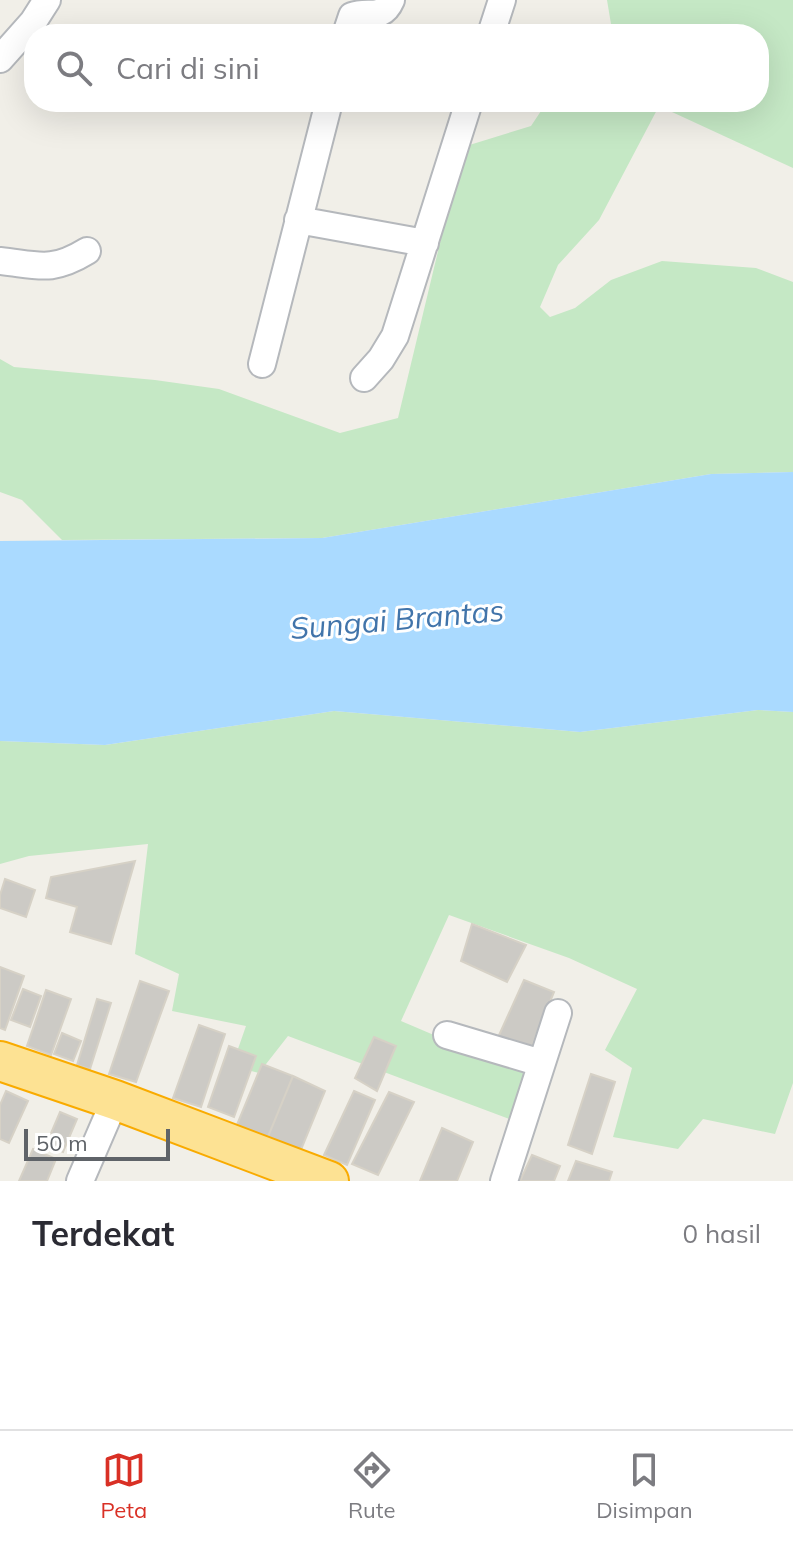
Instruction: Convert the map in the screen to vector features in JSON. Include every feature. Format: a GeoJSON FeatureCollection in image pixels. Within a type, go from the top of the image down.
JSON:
{"type":"FeatureCollection","features":[{"type":"Feature","properties":{"kind":"highway"},"geometry":{"type":"LineString","coordinates":[[0,1061],[115,1100],[312,1178]]}},
{"type":"Feature","properties":{"kind":"street"},"geometry":{"type":"LineString","coordinates":[[31,24],[47,0]]}},
{"type":"Feature","properties":{"kind":"street"},"geometry":{"type":"LineString","coordinates":[[349,24],[352,16],[385,11],[391,0]]}},
{"type":"Feature","properties":{"kind":"street"},"geometry":{"type":"LineString","coordinates":[[494,24],[502,0]]}},
{"type":"Feature","properties":{"kind":"street"},"geometry":{"type":"LineString","coordinates":[[0,59],[24,32]]}},
{"type":"Feature","properties":{"kind":"street"},"geometry":{"type":"LineString","coordinates":[[262,364],[326,112]]}},
{"type":"Feature","properties":{"kind":"street"},"geometry":{"type":"LineString","coordinates":[[364,378],[395,336],[466,112]]}},
{"type":"Feature","properties":{"kind":"street"},"geometry":{"type":"LineString","coordinates":[[298,220],[425,243]]}},
{"type":"Feature","properties":{"kind":"street"},"geometry":{"type":"LineString","coordinates":[[0,261],[49,267],[87,251]]}},
{"type":"Feature","properties":{"kind":"street"},"geometry":{"type":"LineString","coordinates":[[504,1181],[558,1013]]}},
{"type":"Feature","properties":{"kind":"street"},"geometry":{"type":"LineString","coordinates":[[447,1035],[541,1063]]}},
{"type":"Feature","properties":{"kind":"street"},"geometry":{"type":"LineString","coordinates":[[80,1181],[115,1100]]}},
{"type":"Feature","properties":{"kind":"green space"},"geometry":{"type":"Polygon","coordinates":[[[607,0],[793,0],[793,168],[672,112],[769,112],[769,24],[611,24],[607,0]]]}},
{"type":"Feature","properties":{"kind":"green space"},"geometry":{"type":"Polygon","coordinates":[[[540,112],[656,112],[599,220],[558,265],[540,307],[550,317],[575,308],[611,280],[662,261],[756,268],[793,282],[793,472],[711,474],[322,538],[62,540],[22,500],[0,492],[0,359],[14,367],[219,389],[340,433],[398,418],[463,147],[531,126],[540,112]]]}},
{"type":"Feature","properties":{"kind":"green space"},"geometry":{"type":"Polygon","coordinates":[[[758,710],[793,712],[793,1083],[775,1134],[703,1119],[678,1149],[613,1137],[632,1068],[605,1050],[637,989],[569,958],[449,915],[401,1021],[546,1083],[523,1124],[288,1036],[259,1073],[232,1066],[246,1026],[172,1011],[179,974],[135,954],[148,844],[29,856],[0,864],[0,741],[105,745],[334,711],[580,732],[758,710]]]}},
{"type":"Feature","properties":{"kind":"water","name":"Sungai Brantas"},"geometry":{"type":"Polygon","coordinates":[[[793,472],[793,712],[758,710],[580,732],[334,711],[105,745],[0,741],[0,541],[322,538],[711,474],[793,472]]]}},
{"type":"Feature","properties":{"kind":"building"},"geometry":{"type":"Polygon","coordinates":[[[135,861],[111,944],[70,932],[77,907],[46,898],[51,877],[135,861]]]}},
{"type":"Feature","properties":{"kind":"building"},"geometry":{"type":"Polygon","coordinates":[[[5,879],[35,890],[26,917],[0,908],[5,879]]]}},
{"type":"Feature","properties":{"kind":"building"},"geometry":{"type":"Polygon","coordinates":[[[472,924],[526,945],[507,982],[461,961],[472,924]]]}},
{"type":"Feature","properties":{"kind":"building"},"geometry":{"type":"Polygon","coordinates":[[[0,967],[24,976],[5,1030],[0,1028],[0,967]]]}},
{"type":"Feature","properties":{"kind":"building"},"geometry":{"type":"Polygon","coordinates":[[[524,980],[554,992],[527,1058],[495,1044],[524,980]]]}},
{"type":"Feature","properties":{"kind":"building"},"geometry":{"type":"Polygon","coordinates":[[[140,981],[169,991],[136,1082],[109,1074],[140,981]]]}},
{"type":"Feature","properties":{"kind":"building"},"geometry":{"type":"Polygon","coordinates":[[[23,989],[41,996],[30,1027],[11,1020],[23,989]]]}},
{"type":"Feature","properties":{"kind":"building"},"geometry":{"type":"Polygon","coordinates":[[[46,990],[71,999],[51,1055],[27,1046],[46,990]]]}},
{"type":"Feature","properties":{"kind":"building"},"geometry":{"type":"Polygon","coordinates":[[[97,999],[111,1003],[90,1069],[77,1065],[97,999]]]}},
{"type":"Feature","properties":{"kind":"building"},"geometry":{"type":"Polygon","coordinates":[[[199,1025],[225,1034],[201,1107],[173,1098],[199,1025]]]}},
{"type":"Feature","properties":{"kind":"building"},"geometry":{"type":"Polygon","coordinates":[[[62,1033],[81,1041],[73,1061],[54,1054],[62,1033]]]}},
{"type":"Feature","properties":{"kind":"building"},"geometry":{"type":"Polygon","coordinates":[[[374,1037],[396,1046],[377,1091],[355,1078],[374,1037]]]}},
{"type":"Feature","properties":{"kind":"building"},"geometry":{"type":"Polygon","coordinates":[[[229,1046],[256,1056],[234,1117],[208,1107],[229,1046]]]}},
{"type":"Feature","properties":{"kind":"building"},"geometry":{"type":"Polygon","coordinates":[[[262,1064],[293,1076],[265,1144],[234,1132],[262,1064]]]}},
{"type":"Feature","properties":{"kind":"building"},"geometry":{"type":"Polygon","coordinates":[[[591,1074],[615,1082],[592,1154],[568,1145],[591,1074]]]}},
{"type":"Feature","properties":{"kind":"building"},"geometry":{"type":"Polygon","coordinates":[[[293,1076],[325,1091],[298,1157],[265,1144],[293,1076]]]}},
{"type":"Feature","properties":{"kind":"building"},"geometry":{"type":"Polygon","coordinates":[[[6,1091],[28,1101],[9,1143],[0,1139],[0,1105],[6,1091]]]}},
{"type":"Feature","properties":{"kind":"building"},"geometry":{"type":"Polygon","coordinates":[[[354,1091],[375,1100],[347,1165],[324,1155],[354,1091]]]}},
{"type":"Feature","properties":{"kind":"building"},"geometry":{"type":"Polygon","coordinates":[[[389,1092],[414,1102],[378,1175],[352,1164],[389,1092]]]}},
{"type":"Feature","properties":{"kind":"building"},"geometry":{"type":"Polygon","coordinates":[[[60,1112],[77,1119],[63,1152],[46,1145],[60,1112]]]}},
{"type":"Feature","properties":{"kind":"building"},"geometry":{"type":"Polygon","coordinates":[[[442,1128],[473,1142],[457,1181],[420,1181],[442,1128]]]}},
{"type":"Feature","properties":{"kind":"building"},"geometry":{"type":"Polygon","coordinates":[[[33,1149],[56,1159],[47,1181],[19,1181],[33,1149]]]}},
{"type":"Feature","properties":{"kind":"building"},"geometry":{"type":"Polygon","coordinates":[[[532,1155],[560,1166],[554,1181],[520,1181],[532,1155]]]}},
{"type":"Feature","properties":{"kind":"building"},"geometry":{"type":"Polygon","coordinates":[[[576,1161],[612,1172],[609,1181],[568,1181],[576,1161]]]}}]}
